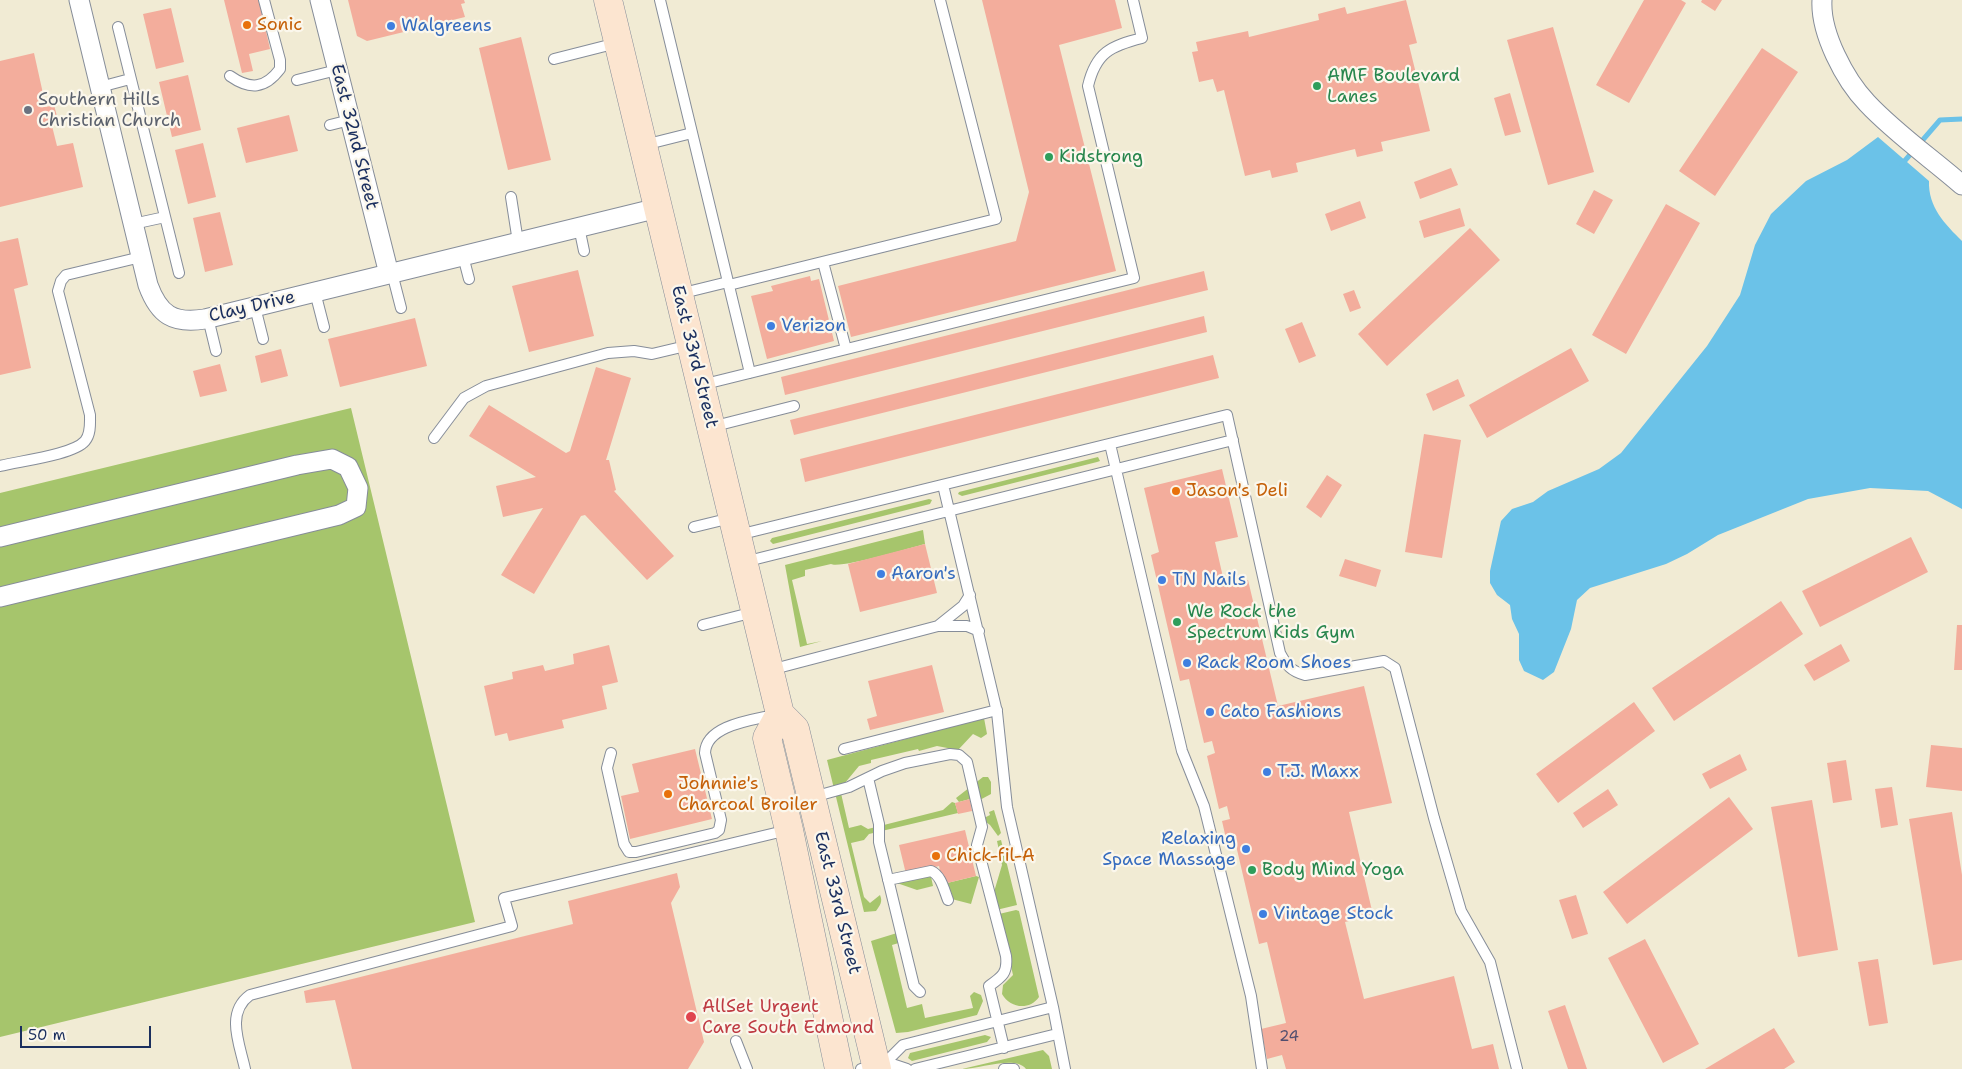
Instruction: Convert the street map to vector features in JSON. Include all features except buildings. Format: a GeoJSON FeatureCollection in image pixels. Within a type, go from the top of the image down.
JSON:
{"type":"FeatureCollection","features":[{"type":"Feature","properties":{"kind":"main road","name":"East 33rd Street"},"geometry":{"type":"LineString","coordinates":[[608,0],[780,714],[795,729],[875,1066]]}},
{"type":"Feature","properties":{"kind":"main road","name":"East 33rd Street"},"geometry":{"type":"LineString","coordinates":[[780,714],[767,738],[789,830],[839,1069]]}},
{"type":"Feature","properties":{"kind":"street","name":"Clay Drive"},"geometry":{"type":"LineString","coordinates":[[79,0],[148,285],[160,309],[172,318],[183,321],[208,318],[658,208]]}},
{"type":"Feature","properties":{"kind":"street","name":"East 32nd Street"},"geometry":{"type":"LineString","coordinates":[[320,0],[390,274]]}},
{"type":"Feature","properties":{"kind":"street"},"geometry":{"type":"LineString","coordinates":[[1822,0],[1831,44],[1844,72],[1866,102],[1962,185]]}},
{"type":"Feature","properties":{"kind":"street"},"geometry":{"type":"LineString","coordinates":[[0,537],[287,468],[332,459],[348,466],[358,488],[356,506],[339,515],[0,597]]}},
{"type":"Feature","properties":{"kind":"lane"},"geometry":{"type":"LineString","coordinates":[[230,76],[245,85],[253,86],[266,82],[280,69],[280,60],[264,0]]}},
{"type":"Feature","properties":{"kind":"lane"},"geometry":{"type":"LineString","coordinates":[[660,0],[750,373]]}},
{"type":"Feature","properties":{"kind":"lane"},"geometry":{"type":"LineString","coordinates":[[678,294],[824,262],[996,219],[940,0]]}},
{"type":"Feature","properties":{"kind":"lane"},"geometry":{"type":"LineString","coordinates":[[700,386],[1134,278],[1088,86],[1095,65],[1109,50],[1117,45],[1142,38],[1133,0]]}},
{"type":"Feature","properties":{"kind":"lane"},"geometry":{"type":"LineString","coordinates":[[118,27],[179,272]]}},
{"type":"Feature","properties":{"kind":"lane"},"geometry":{"type":"LineString","coordinates":[[554,59],[618,42]]}},
{"type":"Feature","properties":{"kind":"lane"},"geometry":{"type":"LineString","coordinates":[[298,80],[337,70]]}},
{"type":"Feature","properties":{"kind":"lane"},"geometry":{"type":"LineString","coordinates":[[100,87],[130,79]]}},
{"type":"Feature","properties":{"kind":"lane"},"geometry":{"type":"LineString","coordinates":[[330,125],[350,120]]}},
{"type":"Feature","properties":{"kind":"lane"},"geometry":{"type":"LineString","coordinates":[[643,145],[692,133]]}},
{"type":"Feature","properties":{"kind":"lane"},"geometry":{"type":"LineString","coordinates":[[511,197],[518,242]]}},
{"type":"Feature","properties":{"kind":"lane"},"geometry":{"type":"LineString","coordinates":[[133,224],[165,217]]}},
{"type":"Feature","properties":{"kind":"lane"},"geometry":{"type":"LineString","coordinates":[[579,227],[584,251]]}},
{"type":"Feature","properties":{"kind":"lane"},"geometry":{"type":"LineString","coordinates":[[463,256],[469,279]]}},
{"type":"Feature","properties":{"kind":"lane"},"geometry":{"type":"LineString","coordinates":[[0,466],[67,450],[80,445],[87,439],[90,415],[58,291],[61,281],[66,276],[141,257]]}},
{"type":"Feature","properties":{"kind":"lane"},"geometry":{"type":"LineString","coordinates":[[824,262],[846,349]]}},
{"type":"Feature","properties":{"kind":"lane"},"geometry":{"type":"LineString","coordinates":[[390,274],[401,308]]}},
{"type":"Feature","properties":{"kind":"lane"},"geometry":{"type":"LineString","coordinates":[[315,292],[324,326]]}},
{"type":"Feature","properties":{"kind":"lane"},"geometry":{"type":"LineString","coordinates":[[255,307],[263,339]]}},
{"type":"Feature","properties":{"kind":"lane"},"geometry":{"type":"LineString","coordinates":[[208,318],[216,351]]}},
{"type":"Feature","properties":{"kind":"lane"},"geometry":{"type":"LineString","coordinates":[[434,438],[464,398],[486,386],[608,353],[634,350],[652,354],[691,345]]}},
{"type":"Feature","properties":{"kind":"lane"},"geometry":{"type":"LineString","coordinates":[[710,427],[794,406]]}},
{"type":"Feature","properties":{"kind":"lane"},"geometry":{"type":"LineString","coordinates":[[694,527],[735,526],[943,485],[1227,415],[1280,653],[1286,664],[1292,671],[1305,675],[1384,661],[1395,668],[1434,818],[1461,911],[1490,962],[1516,1069]]}},
{"type":"Feature","properties":{"kind":"lane"},"geometry":{"type":"LineString","coordinates":[[743,562],[1233,440]]}},
{"type":"Feature","properties":{"kind":"lane"},"geometry":{"type":"LineString","coordinates":[[1110,444],[1182,751],[1204,806],[1249,988],[1262,1069]]}},
{"type":"Feature","properties":{"kind":"lane"},"geometry":{"type":"LineString","coordinates":[[943,485],[997,710],[1007,807],[1053,1007],[1065,1069]]}},
{"type":"Feature","properties":{"kind":"lane"},"geometry":{"type":"LineString","coordinates":[[938,626],[963,606],[970,595]]}},
{"type":"Feature","properties":{"kind":"lane"},"geometry":{"type":"LineString","coordinates":[[703,625],[755,612]]}},
{"type":"Feature","properties":{"kind":"lane"},"geometry":{"type":"LineString","coordinates":[[769,670],[938,626],[967,626],[979,631]]}},
{"type":"Feature","properties":{"kind":"lane"},"geometry":{"type":"LineString","coordinates":[[844,749],[997,710]]}},
{"type":"Feature","properties":{"kind":"lane"},"geometry":{"type":"LineString","coordinates":[[611,753],[608,761],[608,774],[624,844],[629,852],[636,852],[715,833],[719,830],[721,820],[705,753],[706,744],[726,726],[780,714]]}},
{"type":"Feature","properties":{"kind":"lane"},"geometry":{"type":"LineString","coordinates":[[812,798],[849,787],[905,763],[950,754],[962,757],[967,762],[982,827],[977,845],[1006,956],[1007,967],[1005,975],[989,986],[1004,1048]]}},
{"type":"Feature","properties":{"kind":"lane"},"geometry":{"type":"LineString","coordinates":[[868,778],[888,880],[914,986],[920,992]]}},
{"type":"Feature","properties":{"kind":"lane"},"geometry":{"type":"LineString","coordinates":[[245,1069],[236,1019],[240,1006],[250,994],[512,926],[504,898],[789,830]]}},
{"type":"Feature","properties":{"kind":"lane"},"geometry":{"type":"LineString","coordinates":[[888,880],[931,872],[935,873],[948,900]]}},
{"type":"Feature","properties":{"kind":"lane"},"geometry":{"type":"LineString","coordinates":[[875,1066],[903,1045],[1053,1007]]}},
{"type":"Feature","properties":{"kind":"lane"},"geometry":{"type":"LineString","coordinates":[[915,1069],[1057,1034]]}},
{"type":"Feature","properties":{"kind":"lane"},"geometry":{"type":"LineString","coordinates":[[736,1041],[746,1069]]}},
{"type":"Feature","properties":{"kind":"lane"},"geometry":{"type":"LineString","coordinates":[[875,1066],[907,1069]]}},
{"type":"Feature","properties":{"kind":"lane"},"geometry":{"type":"LineString","coordinates":[[1004,1069],[1014,1069]]}},
{"type":"Feature","properties":{"kind":"green space"},"geometry":{"type":"Polygon","coordinates":[[[351,408],[475,922],[0,1037],[0,493],[351,408]]]}},
{"type":"Feature","properties":{"kind":"green space"},"geometry":{"type":"Polygon","coordinates":[[[1098,457],[1100,461],[1097,462],[962,496],[958,494],[959,492],[1098,457]]]}},
{"type":"Feature","properties":{"kind":"green space"},"geometry":{"type":"Polygon","coordinates":[[[929,499],[932,500],[930,504],[773,544],[770,541],[772,538],[929,499]]]}},
{"type":"Feature","properties":{"kind":"green space"},"geometry":{"type":"Polygon","coordinates":[[[923,530],[925,544],[847,564],[831,564],[805,570],[805,576],[792,580],[807,644],[822,641],[800,647],[785,565],[923,530]]]}},
{"type":"Feature","properties":{"kind":"green space"},"geometry":{"type":"Polygon","coordinates":[[[984,718],[987,734],[981,738],[973,734],[958,750],[937,746],[871,760],[871,763],[859,766],[840,789],[849,828],[861,825],[868,829],[943,810],[952,802],[955,803],[958,813],[869,834],[864,840],[851,843],[864,897],[870,903],[880,895],[881,897],[881,903],[876,911],[864,912],[827,760],[984,718]]]}},
{"type":"Feature","properties":{"kind":"green space"},"geometry":{"type":"Polygon","coordinates":[[[983,777],[988,777],[991,782],[991,794],[976,802],[975,814],[970,799],[959,802],[956,798],[983,777]]]}},
{"type":"Feature","properties":{"kind":"green space"},"geometry":{"type":"Polygon","coordinates":[[[994,810],[1001,833],[998,836],[990,825],[982,819],[990,815],[989,812],[994,810]]]}},
{"type":"Feature","properties":{"kind":"green space"},"geometry":{"type":"Polygon","coordinates":[[[1001,840],[1017,905],[988,912],[1002,865],[997,841],[1001,840]]]}},
{"type":"Feature","properties":{"kind":"green space"},"geometry":{"type":"Polygon","coordinates":[[[930,872],[933,886],[917,890],[894,882],[930,872]]]}},
{"type":"Feature","properties":{"kind":"green space"},"geometry":{"type":"Polygon","coordinates":[[[976,876],[979,877],[971,904],[944,897],[943,884],[976,876]]]}},
{"type":"Feature","properties":{"kind":"green space"},"geometry":{"type":"Polygon","coordinates":[[[1019,911],[1039,997],[1025,1006],[1015,1005],[1005,999],[1002,994],[1003,985],[1013,975],[999,914],[1019,911]]]}},
{"type":"Feature","properties":{"kind":"green space"},"geometry":{"type":"Polygon","coordinates":[[[897,933],[902,942],[892,945],[907,1008],[922,1004],[925,1018],[973,1008],[970,996],[974,992],[981,995],[983,1001],[977,1015],[908,1032],[896,1033],[871,941],[897,933]]]}},
{"type":"Feature","properties":{"kind":"green space"},"geometry":{"type":"Polygon","coordinates":[[[985,1035],[991,1037],[987,1042],[912,1061],[908,1058],[910,1053],[985,1035]]]}},
{"type":"Feature","properties":{"kind":"green space"},"geometry":{"type":"Polygon","coordinates":[[[1043,1050],[1049,1056],[1052,1069],[1026,1069],[1021,1065],[1006,1063],[962,1069],[1043,1050]]]}},
{"type":"Feature","properties":{"kind":"water"},"geometry":{"type":"Polygon","coordinates":[[[1878,137],[1929,181],[1931,199],[1935,207],[1944,221],[1962,241],[1962,509],[1928,491],[1870,488],[1808,499],[1718,535],[1666,564],[1590,588],[1577,600],[1571,629],[1554,672],[1543,680],[1524,671],[1519,660],[1519,634],[1512,619],[1510,605],[1497,595],[1490,583],[1490,571],[1501,521],[1512,509],[1533,502],[1548,491],[1599,469],[1621,453],[1707,346],[1740,295],[1755,245],[1771,214],[1806,181],[1847,160],[1878,137]]]}},
{"type":"Feature","properties":{"kind":"waterway"},"geometry":{"type":"LineString","coordinates":[[1902,164],[1940,120],[1962,119]]}},
{"type":"Feature","properties":{"kind":"place","name":"Sonic"},"geometry":{"type":"Point","coordinates":[247,25]}},
{"type":"Feature","properties":{"kind":"place","name":"Walgreens"},"geometry":{"type":"Point","coordinates":[391,26]}},
{"type":"Feature","properties":{"kind":"place","name":"AMF Boulevard Lanes"},"geometry":{"type":"Point","coordinates":[1317,86]}},
{"type":"Feature","properties":{"kind":"place","name":"Southern Hills Christian Church"},"geometry":{"type":"Point","coordinates":[28,110]}},
{"type":"Feature","properties":{"kind":"place","name":"Kidstrong"},"geometry":{"type":"Point","coordinates":[1049,157]}},
{"type":"Feature","properties":{"kind":"place","name":"Verizon"},"geometry":{"type":"Point","coordinates":[771,326]}},
{"type":"Feature","properties":{"kind":"place","name":"Jason's Deli"},"geometry":{"type":"Point","coordinates":[1176,491]}},
{"type":"Feature","properties":{"kind":"place","name":"Aaron's"},"geometry":{"type":"Point","coordinates":[881,574]}},
{"type":"Feature","properties":{"kind":"place","name":"TN Nails"},"geometry":{"type":"Point","coordinates":[1162,580]}},
{"type":"Feature","properties":{"kind":"place","name":"We Rock the Spectrum Kids Gym"},"geometry":{"type":"Point","coordinates":[1177,622]}},
{"type":"Feature","properties":{"kind":"place","name":"Rack Room Shoes"},"geometry":{"type":"Point","coordinates":[1187,663]}},
{"type":"Feature","properties":{"kind":"place","name":"Cato Fashions"},"geometry":{"type":"Point","coordinates":[1210,712]}},
{"type":"Feature","properties":{"kind":"place","name":"T.J. Maxx"},"geometry":{"type":"Point","coordinates":[1267,772]}},
{"type":"Feature","properties":{"kind":"place","name":"Johnnie's Charcoal Broiler"},"geometry":{"type":"Point","coordinates":[668,794]}},
{"type":"Feature","properties":{"kind":"place","name":"Relaxing Space Massage"},"geometry":{"type":"Point","coordinates":[1246,849]}},
{"type":"Feature","properties":{"kind":"place","name":"Chick-fil-A"},"geometry":{"type":"Point","coordinates":[936,856]}},
{"type":"Feature","properties":{"kind":"place","name":"Body Mind Yoga"},"geometry":{"type":"Point","coordinates":[1252,870]}},
{"type":"Feature","properties":{"kind":"place","name":"Vintage Stock"},"geometry":{"type":"Point","coordinates":[1263,914]}},
{"type":"Feature","properties":{"kind":"place","name":"AllSet Urgent Care South Edmond"},"geometry":{"type":"Point","coordinates":[691,1017]}}]}
